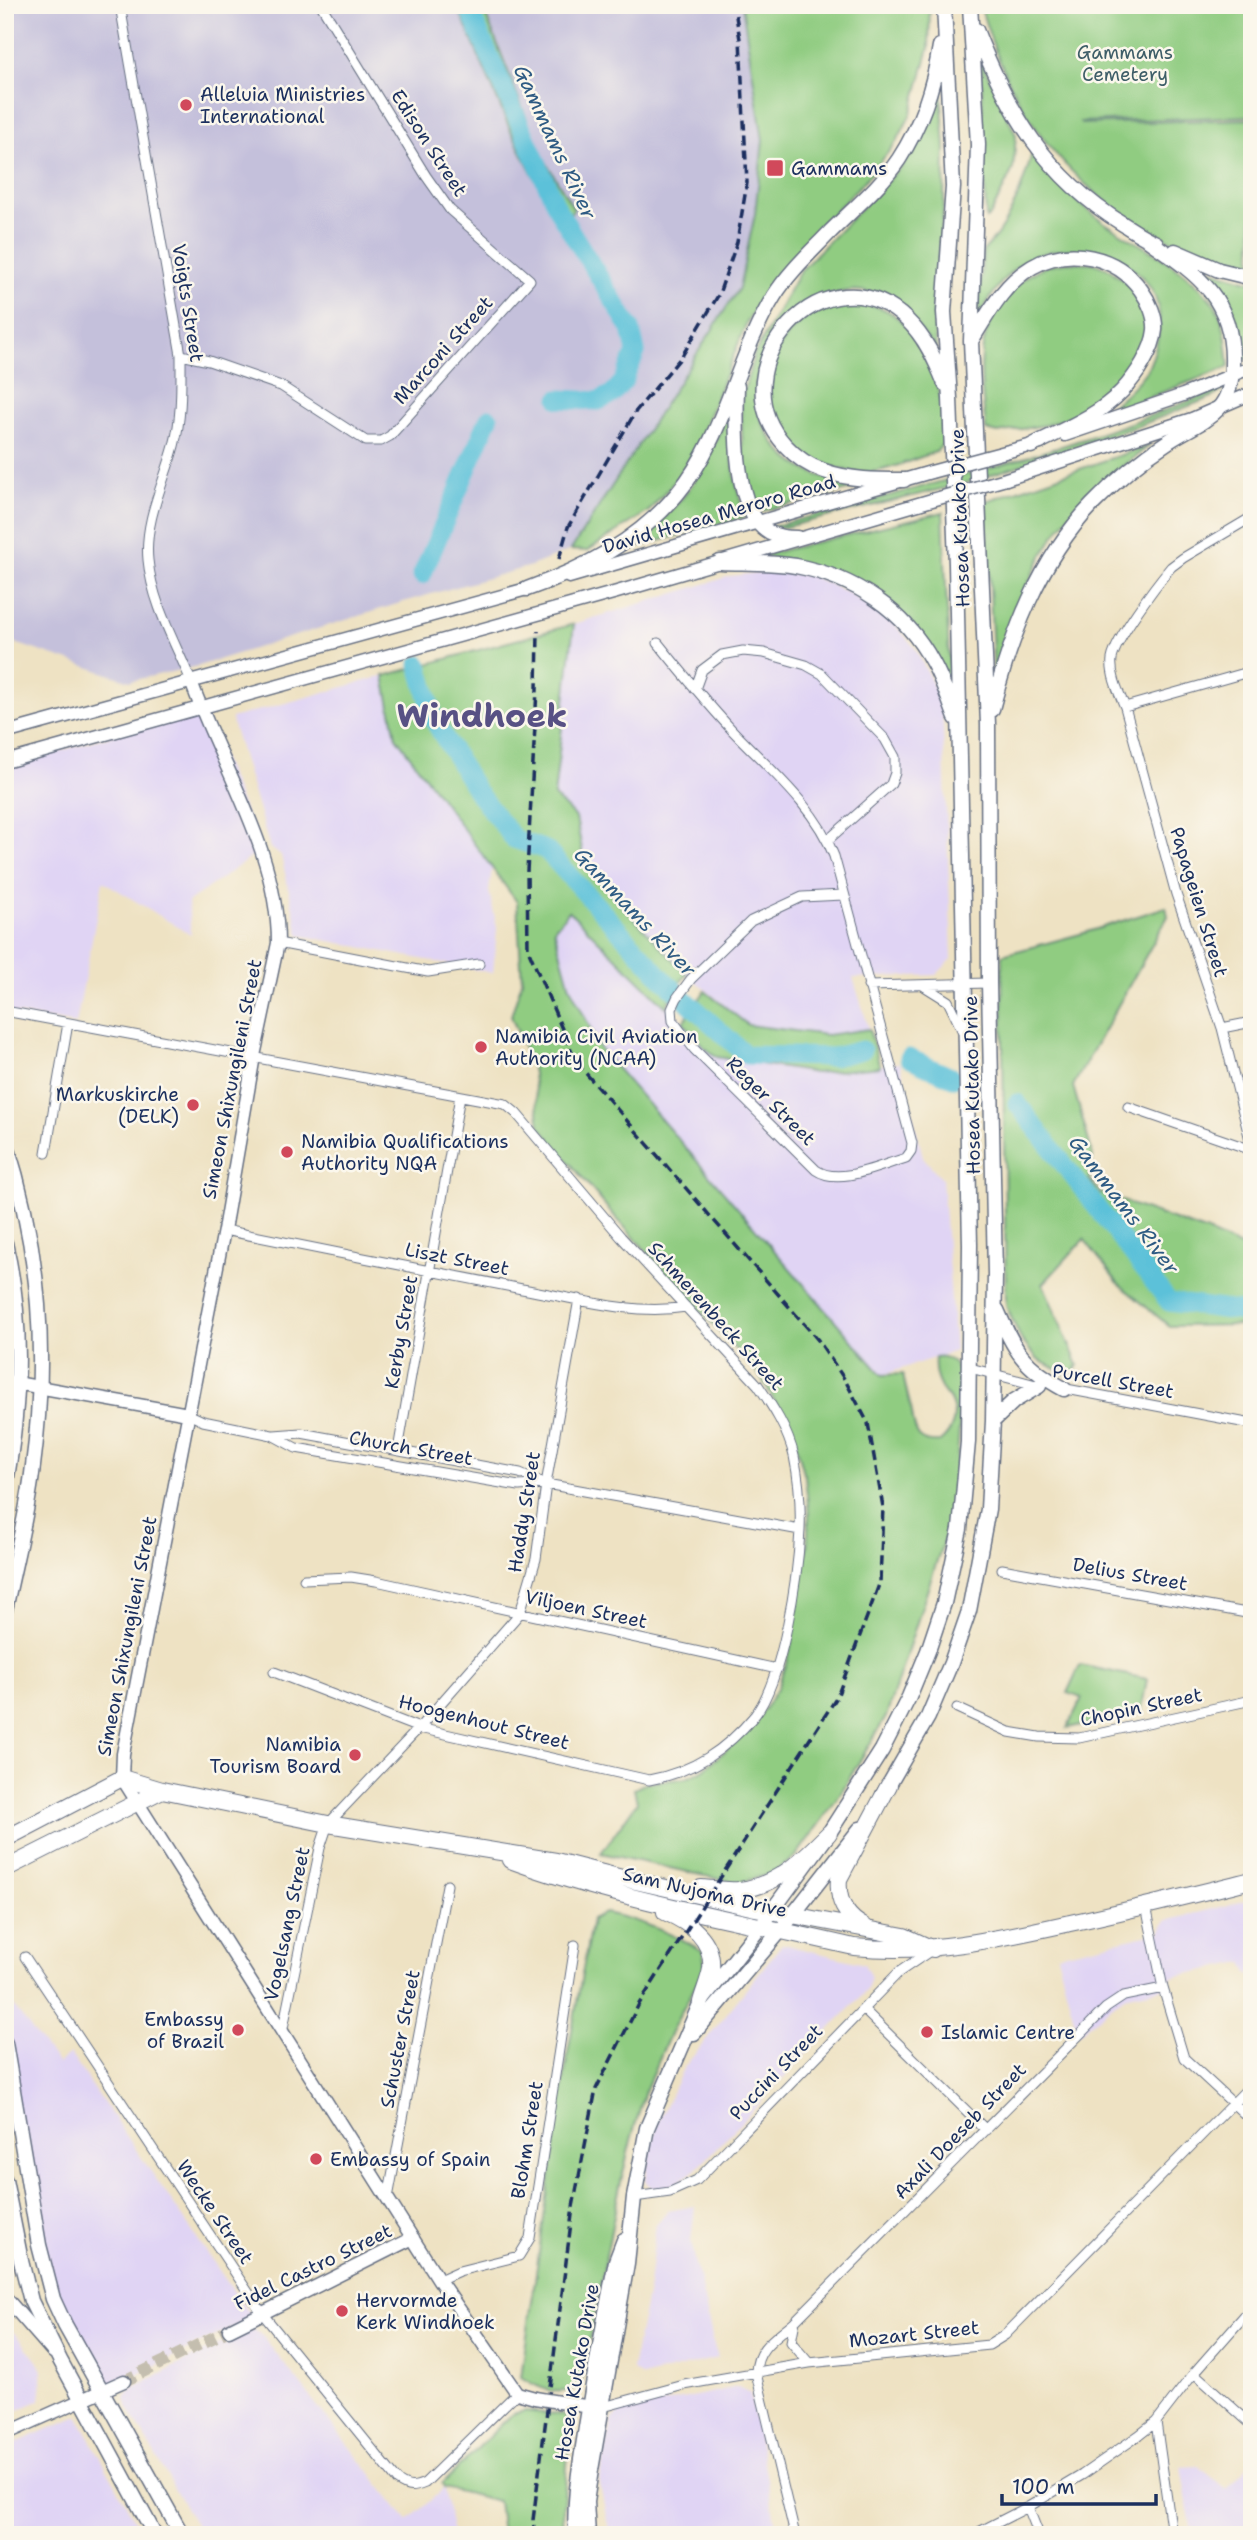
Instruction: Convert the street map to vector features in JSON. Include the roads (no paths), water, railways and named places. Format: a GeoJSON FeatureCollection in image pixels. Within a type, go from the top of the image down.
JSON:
{"type":"FeatureCollection","features":[{"type":"Feature","properties":{"kind":"highway"},"geometry":{"type":"LineString","coordinates":[[5,1839],[122,1779]]}},
{"type":"Feature","properties":{"kind":"highway","name":"Sam Nujoma Drive"},"geometry":{"type":"LineString","coordinates":[[122,1779],[162,1790],[328,1824],[556,1861],[770,1911],[904,1936],[933,1949]]}},
{"type":"Feature","properties":{"kind":"highway"},"geometry":{"type":"LineString","coordinates":[[877,1933],[855,1922],[848,1915],[838,1892],[839,1879],[890,1785]]}},
{"type":"Feature","properties":{"kind":"highway"},"geometry":{"type":"LineString","coordinates":[[5,1869],[162,1790]]}},
{"type":"Feature","properties":{"kind":"highway"},"geometry":{"type":"LineString","coordinates":[[646,1883],[737,1890],[756,1886],[786,1873],[829,1833]]}},
{"type":"Feature","properties":{"kind":"highway","name":"Sam Nujoma Drive"},"geometry":{"type":"LineString","coordinates":[[474,1846],[568,1881],[638,1900],[854,1948],[889,1951],[933,1949],[994,1940],[1252,1880]]}},
{"type":"Feature","properties":{"kind":"highway"},"geometry":{"type":"LineString","coordinates":[[638,1900],[678,1917],[701,1934],[709,1953],[711,1968],[701,2002]]}},
{"type":"Feature","properties":{"kind":"main road"},"geometry":{"type":"LineString","coordinates":[[527,589],[610,552],[659,514],[692,475],[737,379],[754,330],[776,292],[809,253],[880,182],[898,160],[915,130],[934,77],[945,10]]}},
{"type":"Feature","properties":{"kind":"main road","name":"Hosea Kutako Drive"},"geometry":{"type":"LineString","coordinates":[[576,2535],[581,2460],[596,2408],[627,2263],[634,2197],[647,2128],[701,2002],[829,1833],[882,1750],[909,1697],[944,1603],[954,1566],[965,1495],[970,1368],[966,1040],[950,398],[944,312],[953,187],[945,10]]}},
{"type":"Feature","properties":{"kind":"main road"},"geometry":{"type":"LineString","coordinates":[[971,12],[1003,93],[1029,138],[1056,171],[1078,192],[1193,272],[1222,306],[1232,345],[1232,375],[1228,395],[1218,409],[1143,459],[1091,506],[1073,527],[1039,581],[1021,617],[1005,661],[988,723]]}},
{"type":"Feature","properties":{"kind":"main road","name":"Hosea Kutako Drive"},"geometry":{"type":"LineString","coordinates":[[671,2070],[700,2024],[793,1915],[853,1839],[890,1785],[928,1717],[951,1663],[968,1611],[988,1509],[995,1306],[989,983],[988,723],[971,341],[978,145],[971,12]]}},
{"type":"Feature","properties":{"kind":"main road"},"geometry":{"type":"LineString","coordinates":[[1148,240],[1219,270],[1252,278]]}},
{"type":"Feature","properties":{"kind":"main road"},"geometry":{"type":"LineString","coordinates":[[971,341],[1010,284],[1034,266],[1055,258],[1073,256],[1108,261],[1134,281],[1149,302],[1155,329],[1152,342],[1138,369],[1122,390],[1091,416],[1031,446]]}},
{"type":"Feature","properties":{"kind":"main road"},"geometry":{"type":"LineString","coordinates":[[904,480],[863,479],[821,470],[790,451],[777,436],[766,414],[762,387],[763,371],[778,339],[804,310],[818,303],[845,295],[878,299],[909,321],[921,337],[930,350],[950,398]]}},
{"type":"Feature","properties":{"kind":"main road","name":"David Hosea Meroro Road"},"geometry":{"type":"LineString","coordinates":[[5,733],[1031,446],[1183,395],[1252,366]]}},
{"type":"Feature","properties":{"kind":"main road"},"geometry":{"type":"LineString","coordinates":[[737,379],[736,454],[746,497],[759,523],[771,534],[797,538]]}},
{"type":"Feature","properties":{"kind":"main road"},"geometry":{"type":"LineString","coordinates":[[5,762],[1006,479],[1218,409],[1252,393]]}},
{"type":"Feature","properties":{"kind":"main road"},"geometry":{"type":"LineString","coordinates":[[720,562],[793,566],[820,572],[869,593],[897,615],[923,646],[941,678],[959,726]]}},
{"type":"Feature","properties":{"kind":"main road"},"geometry":{"type":"LineString","coordinates":[[191,681],[201,708]]}},
{"type":"Feature","properties":{"kind":"main road","name":"Simeon Shixungileni Street"},"geometry":{"type":"LineString","coordinates":[[201,708],[271,878],[278,943],[254,1056],[224,1230],[123,1754],[122,1779],[439,2280],[517,2393]]}},
{"type":"Feature","properties":{"kind":"main road"},"geometry":{"type":"LineString","coordinates":[[5,1139],[19,1182],[35,1266],[41,1335],[41,1387],[32,1476],[5,1610]]}},
{"type":"Feature","properties":{"kind":"main road"},"geometry":{"type":"LineString","coordinates":[[5,1243],[16,1297],[12,1382],[13,1444],[5,1488]]}},
{"type":"Feature","properties":{"kind":"main road"},"geometry":{"type":"LineString","coordinates":[[995,1306],[1019,1354],[1039,1373],[1064,1389]]}},
{"type":"Feature","properties":{"kind":"main road","name":"Church Street"},"geometry":{"type":"LineString","coordinates":[[12,1382],[188,1415]]}},
{"type":"Feature","properties":{"kind":"main road"},"geometry":{"type":"LineString","coordinates":[[993,1421],[1014,1401],[1039,1386]]}},
{"type":"Feature","properties":{"kind":"main road"},"geometry":{"type":"LineString","coordinates":[[5,2043],[37,2234],[53,2299],[182,2535]]}},
{"type":"Feature","properties":{"kind":"main road"},"geometry":{"type":"LineString","coordinates":[[5,2180],[31,2301],[155,2535]]}},
{"type":"Feature","properties":{"kind":"main road","name":"Fidel Castro Street"},"geometry":{"type":"LineString","coordinates":[[229,2330],[413,2238]]}},
{"type":"Feature","properties":{"kind":"main road"},"geometry":{"type":"LineString","coordinates":[[5,2297],[60,2360]]}},
{"type":"Feature","properties":{"kind":"main road"},"geometry":{"type":"LineString","coordinates":[[5,2434],[124,2381]]}},
{"type":"Feature","properties":{"kind":"main road"},"geometry":{"type":"LineString","coordinates":[[517,2393],[596,2408]]}},
{"type":"Feature","properties":{"kind":"main road","name":"Hosea Kutako Drive"},"geometry":{"type":"LineString","coordinates":[[588,2535],[586,2502],[596,2408]]}},
{"type":"Feature","properties":{"kind":"street","name":"Voigts Street"},"geometry":{"type":"LineString","coordinates":[[120,5],[181,355],[181,405],[175,444],[151,521],[147,558],[153,591],[191,681]]}},
{"type":"Feature","properties":{"kind":"street","name":"Edison Street"},"geometry":{"type":"LineString","coordinates":[[321,5],[426,176],[450,210],[530,279]]}},
{"type":"Feature","properties":{"kind":"street","name":"Marconi Street"},"geometry":{"type":"LineString","coordinates":[[181,355],[209,361],[281,386],[366,441],[381,442],[390,436],[530,279]]}},
{"type":"Feature","properties":{"kind":"street","name":"Papageien Street"},"geometry":{"type":"LineString","coordinates":[[1252,517],[1171,567],[1120,639],[1112,660],[1115,681],[1125,707],[1176,894],[1222,1028],[1252,1149]]}},
{"type":"Feature","properties":{"kind":"street","name":"Reger Street"},"geometry":{"type":"LineString","coordinates":[[658,643],[695,689],[809,812],[828,840],[868,986],[911,1147],[906,1158],[842,1177],[828,1177],[816,1170],[694,1049],[673,1021],[672,1009],[691,979],[751,921],[802,897],[843,895]]}},
{"type":"Feature","properties":{"kind":"street"},"geometry":{"type":"LineString","coordinates":[[695,689],[702,670],[722,655],[743,651],[784,657],[821,674],[885,739],[895,757],[895,772],[891,784],[828,840]]}},
{"type":"Feature","properties":{"kind":"street"},"geometry":{"type":"LineString","coordinates":[[1125,707],[1252,671]]}},
{"type":"Feature","properties":{"kind":"street"},"geometry":{"type":"LineString","coordinates":[[278,943],[428,972],[480,964]]}},
{"type":"Feature","properties":{"kind":"street"},"geometry":{"type":"LineString","coordinates":[[868,986],[989,983]]}},
{"type":"Feature","properties":{"kind":"street"},"geometry":{"type":"LineString","coordinates":[[921,985],[948,1002],[966,1040]]}},
{"type":"Feature","properties":{"kind":"street","name":"Schmerenbeck Street"},"geometry":{"type":"LineString","coordinates":[[5,1011],[505,1104],[516,1113],[621,1237],[740,1364],[775,1410],[793,1454],[799,1496],[800,1530],[788,1623],[777,1669],[756,1714],[719,1750],[690,1769],[649,1780]]}},
{"type":"Feature","properties":{"kind":"street"},"geometry":{"type":"LineString","coordinates":[[1222,1028],[1252,1022]]}},
{"type":"Feature","properties":{"kind":"street"},"geometry":{"type":"LineString","coordinates":[[46,1153],[68,1023]]}},
{"type":"Feature","properties":{"kind":"street","name":"Kerby Street"},"geometry":{"type":"LineString","coordinates":[[398,1450],[460,1096]]}},
{"type":"Feature","properties":{"kind":"street"},"geometry":{"type":"LineString","coordinates":[[1128,1107],[1252,1149]]}},
{"type":"Feature","properties":{"kind":"street","name":"Liszt Street"},"geometry":{"type":"LineString","coordinates":[[224,1230],[579,1299],[642,1309],[686,1307]]}},
{"type":"Feature","properties":{"kind":"street","name":"Haddy Street"},"geometry":{"type":"LineString","coordinates":[[328,1824],[419,1728],[520,1613],[536,1559],[546,1484],[579,1299]]}},
{"type":"Feature","properties":{"kind":"street","name":"Purcell Street"},"geometry":{"type":"LineString","coordinates":[[970,1368],[1039,1386],[1252,1424]]}},
{"type":"Feature","properties":{"kind":"street","name":"Church Street"},"geometry":{"type":"LineString","coordinates":[[188,1415],[203,1421],[272,1435],[301,1433],[398,1450],[520,1473],[546,1484],[800,1530]]}},
{"type":"Feature","properties":{"kind":"street","name":"Church Street"},"geometry":{"type":"LineString","coordinates":[[272,1435],[296,1448],[519,1486],[546,1484]]}},
{"type":"Feature","properties":{"kind":"street","name":"Delius Street"},"geometry":{"type":"LineString","coordinates":[[1002,1569],[1252,1614]]}},
{"type":"Feature","properties":{"kind":"street","name":"Viljoen Street"},"geometry":{"type":"LineString","coordinates":[[304,1579],[351,1577],[777,1669]]}},
{"type":"Feature","properties":{"kind":"street"},"geometry":{"type":"LineString","coordinates":[[1252,1581],[1252,1590]]}},
{"type":"Feature","properties":{"kind":"street","name":"Hoogenhout Street"},"geometry":{"type":"LineString","coordinates":[[274,1672],[419,1728],[649,1780]]}},
{"type":"Feature","properties":{"kind":"street","name":"Chopin Street"},"geometry":{"type":"LineString","coordinates":[[957,1708],[1009,1732],[1039,1737],[1079,1738],[1252,1700]]}},
{"type":"Feature","properties":{"kind":"street","name":"Vogelsang Street"},"geometry":{"type":"LineString","coordinates":[[282,2033],[320,1848],[328,1824]]}},
{"type":"Feature","properties":{"kind":"street","name":"Schuster Street"},"geometry":{"type":"LineString","coordinates":[[388,2198],[447,1885]]}},
{"type":"Feature","properties":{"kind":"street"},"geometry":{"type":"LineString","coordinates":[[1146,1906],[1163,1988],[1184,2058],[1252,2121]]}},
{"type":"Feature","properties":{"kind":"street","name":"Blohm Street"},"geometry":{"type":"LineString","coordinates":[[439,2280],[519,2256],[530,2238],[575,1945]]}},
{"type":"Feature","properties":{"kind":"street","name":"Puccini Street"},"geometry":{"type":"LineString","coordinates":[[634,2197],[670,2192],[697,2180],[899,1972],[933,1949]]}},
{"type":"Feature","properties":{"kind":"street","name":"Wecke Street"},"geometry":{"type":"LineString","coordinates":[[25,1957],[262,2313],[390,2471],[408,2487],[425,2483],[517,2393]]}},
{"type":"Feature","properties":{"kind":"street","name":"Axali Doeseb Street"},"geometry":{"type":"LineString","coordinates":[[756,2372],[756,2360],[763,2349],[795,2322],[1105,2008],[1124,1996],[1163,1988]]}},
{"type":"Feature","properties":{"kind":"street"},"geometry":{"type":"LineString","coordinates":[[863,2009],[986,2130]]}},
{"type":"Feature","properties":{"kind":"street","name":"Mozart Street"},"geometry":{"type":"LineString","coordinates":[[596,2408],[684,2385],[809,2363],[989,2345],[1005,2335],[1252,2084]]}},
{"type":"Feature","properties":{"kind":"street"},"geometry":{"type":"LineString","coordinates":[[973,2535],[1082,2475],[1156,2422],[1194,2372],[1252,2307]]}},
{"type":"Feature","properties":{"kind":"street"},"geometry":{"type":"LineString","coordinates":[[795,2322],[791,2342],[809,2363]]}},
{"type":"Feature","properties":{"kind":"street"},"geometry":{"type":"LineString","coordinates":[[756,2372],[795,2535]]}},
{"type":"Feature","properties":{"kind":"street"},"geometry":{"type":"LineString","coordinates":[[1194,2372],[1252,2425]]}},
{"type":"Feature","properties":{"kind":"street"},"geometry":{"type":"LineString","coordinates":[[1156,2422],[1172,2535]]}},
{"type":"Feature","properties":{"kind":"street"},"geometry":{"type":"LineString","coordinates":[[1028,2507],[1039,2535]]}},
{"type":"Feature","properties":{"kind":"waterway","name":"Gammams River"},"geometry":{"type":"LineString","coordinates":[[467,5],[559,212],[631,329],[636,352],[623,382],[611,395],[598,401],[559,399]]}},
{"type":"Feature","properties":{"kind":"waterway","name":"Gammams River"},"geometry":{"type":"LineString","coordinates":[[422,575],[489,418]]}},
{"type":"Feature","properties":{"kind":"waterway","name":"Gammams River"},"geometry":{"type":"LineString","coordinates":[[419,665],[435,722],[477,792],[514,839],[546,850],[665,981],[746,1055],[833,1057],[862,1050]]}},
{"type":"Feature","properties":{"kind":"waterway","name":"Gammams River"},"geometry":{"type":"LineString","coordinates":[[909,1058],[953,1078]]}},
{"type":"Feature","properties":{"kind":"waterway","name":"Gammams River"},"geometry":{"type":"LineString","coordinates":[[1017,1103],[1169,1302],[1252,1313]]}},
{"type":"Feature","properties":{"kind":"tunnel"},"geometry":{"type":"LineString","coordinates":[[124,2381],[229,2330]]}},
{"type":"Feature","properties":{"kind":"railway"},"geometry":{"type":"LineString","coordinates":[[559,559],[568,527],[636,411],[682,356],[719,294],[737,242],[747,183],[740,39],[734,5]]}},
{"type":"Feature","properties":{"kind":"railway"},"geometry":{"type":"LineString","coordinates":[[535,2535],[533,2520],[573,2207],[596,2089],[639,2004],[837,1697],[880,1582],[883,1507],[868,1423],[845,1380],[818,1340],[576,1062],[528,949],[527,871],[538,631]]}},
{"type":"Feature","properties":{"kind":"place","name":"Alleluia Ministries International"},"geometry":{"type":"Point","coordinates":[186,105]}},
{"type":"Feature","properties":{"kind":"place","name":"Gammams"},"geometry":{"type":"Point","coordinates":[775,168]}},
{"type":"Feature","properties":{"kind":"place","name":"Namibia Civil Aviation Authority (NCAA)"},"geometry":{"type":"Point","coordinates":[481,1047]}},
{"type":"Feature","properties":{"kind":"place","name":"Markuskirche (DELK)"},"geometry":{"type":"Point","coordinates":[193,1105]}},
{"type":"Feature","properties":{"kind":"place","name":"Namibia Qualifications Authority NQA"},"geometry":{"type":"Point","coordinates":[287,1152]}},
{"type":"Feature","properties":{"kind":"place","name":"Namibia Tourism Board"},"geometry":{"type":"Point","coordinates":[355,1755]}},
{"type":"Feature","properties":{"kind":"place","name":"Embassy of Brazil"},"geometry":{"type":"Point","coordinates":[238,2030]}},
{"type":"Feature","properties":{"kind":"place","name":"Islamic Centre"},"geometry":{"type":"Point","coordinates":[927,2032]}},
{"type":"Feature","properties":{"kind":"place","name":"Embassy of Spain"},"geometry":{"type":"Point","coordinates":[316,2159]}},
{"type":"Feature","properties":{"kind":"place","name":"Hervormde Kerk Windhoek"},"geometry":{"type":"Point","coordinates":[342,2311]}},
{"type":"Feature","properties":{"kind":"district","name":"Windhoek"},"geometry":{"type":"Point","coordinates":[482,715]}},
{"type":"Feature","properties":{"kind":"park label","name":"Gammams Cemetery"},"geometry":{"type":"Point","coordinates":[1125,63]}}]}
